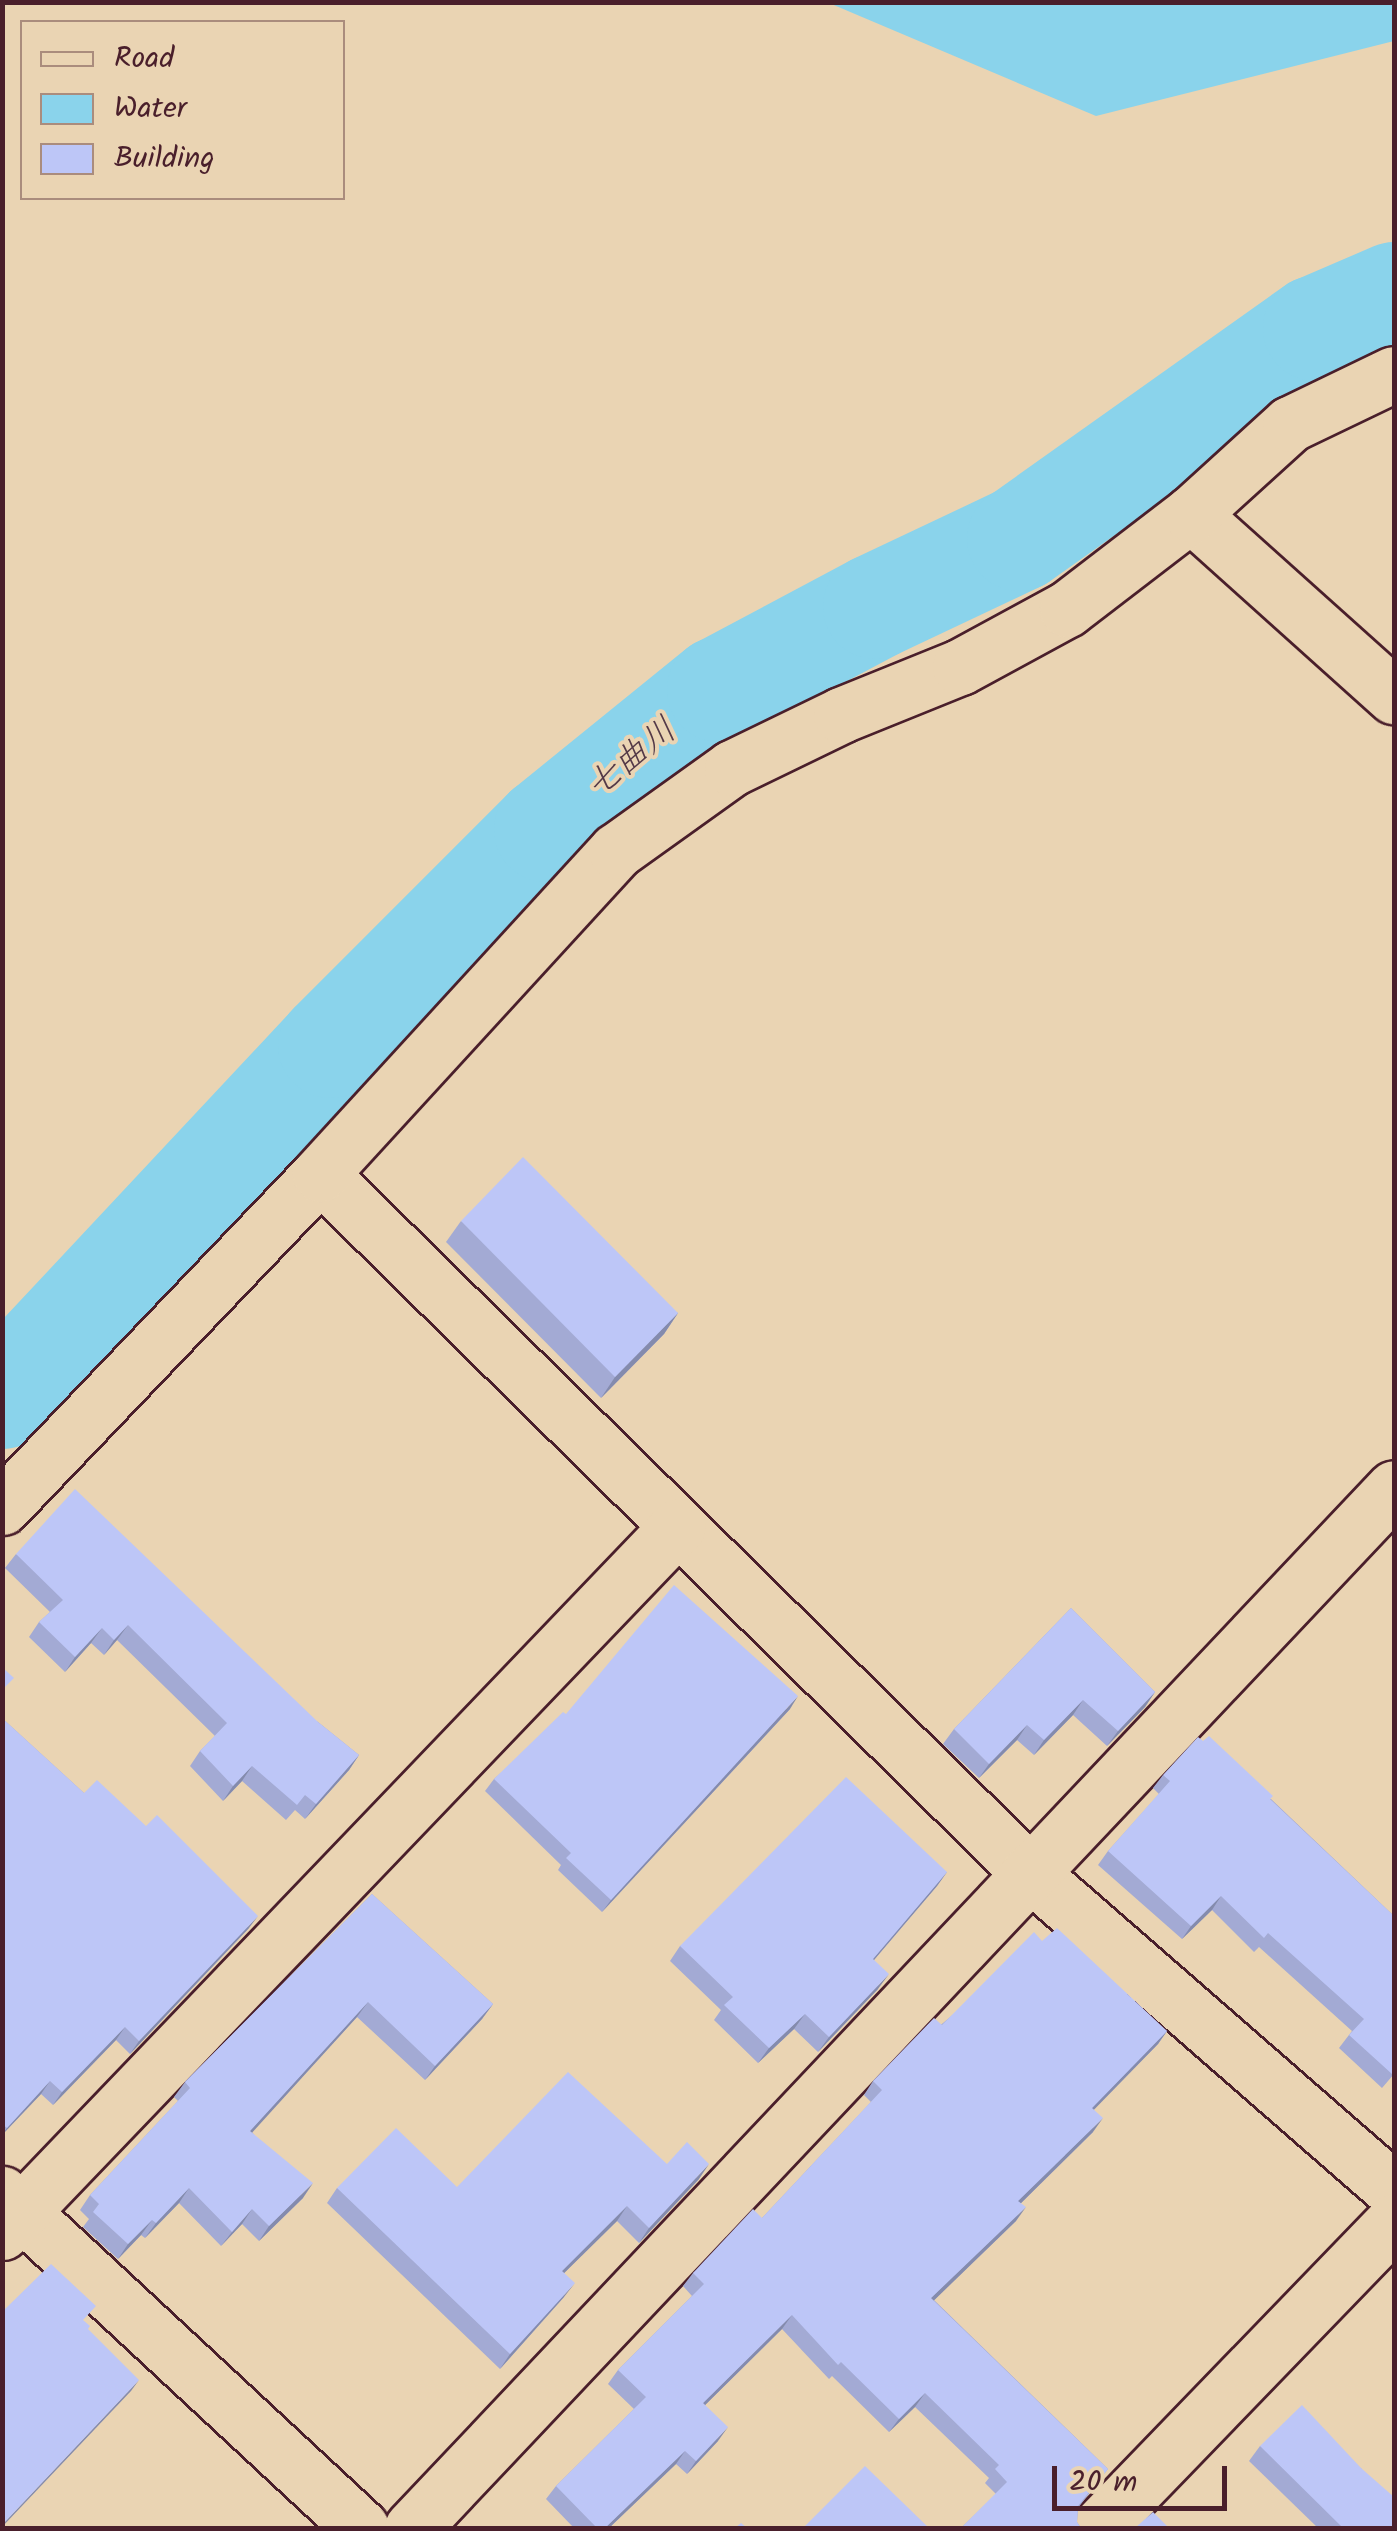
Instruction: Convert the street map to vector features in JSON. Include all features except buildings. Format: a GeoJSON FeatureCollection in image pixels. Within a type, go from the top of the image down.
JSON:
{"type":"FeatureCollection","features":[{"type":"Feature","properties":{"kind":"street"},"geometry":{"type":"LineString","coordinates":[[2,1507],[320,1174],[616,852],[732,768],[841,716],[960,667],[1067,609],[1191,514],[1290,424],[1394,374]]}},
{"type":"Feature","properties":{"kind":"street"},"geometry":{"type":"LineString","coordinates":[[1191,514],[1394,696]]}},
{"type":"Feature","properties":{"kind":"street"},"geometry":{"type":"LineString","coordinates":[[320,1174],[1029,1872],[1394,2190]]}},
{"type":"Feature","properties":{"kind":"street"},"geometry":{"type":"LineString","coordinates":[[412,2528],[1394,1488]]}},
{"type":"Feature","properties":{"kind":"street"},"geometry":{"type":"LineString","coordinates":[[362,2528],[9,2212],[678,1526]]}},
{"type":"Feature","properties":{"kind":"street"},"geometry":{"type":"LineString","coordinates":[[1098,2528],[1394,2222]]}},
{"type":"Feature","properties":{"kind":"water"},"geometry":{"type":"Polygon","coordinates":[[[829,3],[1394,3],[1394,41],[1096,116],[829,3]]]}},
{"type":"Feature","properties":{"kind":"waterway","name":"七曲川"},"geometry":{"type":"LineString","coordinates":[[2,1396],[330,1045],[546,829],[719,689],[875,606],[1019,538],[1315,328],[1394,294]]}}]}
